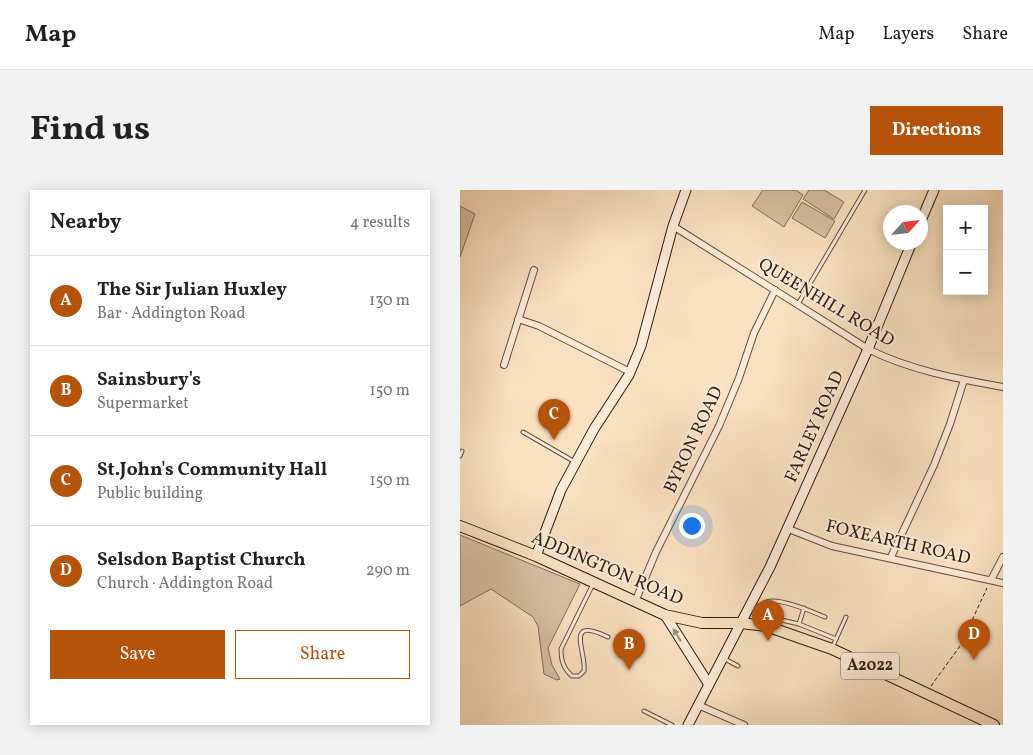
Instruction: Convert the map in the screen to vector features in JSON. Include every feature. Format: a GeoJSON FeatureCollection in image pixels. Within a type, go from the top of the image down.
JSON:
{"type":"FeatureCollection","features":[{"type":"Feature","properties":{"kind":"main road","name":"ADDINGTON ROAD"},"geometry":{"type":"LineString","coordinates":[[460,526],[536,556],[665,615],[702,623],[756,624],[832,649],[994,725]]}},
{"type":"Feature","properties":{"kind":"street"},"geometry":{"type":"LineString","coordinates":[[536,556],[561,490],[630,372],[641,346],[673,226],[686,190]]}},
{"type":"Feature","properties":{"kind":"street"},"geometry":{"type":"LineString","coordinates":[[928,205],[934,190]]}},
{"type":"Feature","properties":{"kind":"street","name":"QUEENHILL ROAD"},"geometry":{"type":"LineString","coordinates":[[673,226],[888,360],[964,380],[1003,387]]}},
{"type":"Feature","properties":{"kind":"street","name":"FARLEY ROAD"},"geometry":{"type":"LineString","coordinates":[[688,725],[708,683],[758,592],[868,349],[909,250]]}},
{"type":"Feature","properties":{"kind":"street"},"geometry":{"type":"LineString","coordinates":[[504,365],[534,270]]}},
{"type":"Feature","properties":{"kind":"street","name":"BYRON ROAD"},"geometry":{"type":"LineString","coordinates":[[636,602],[656,552],[719,426],[739,378],[754,333],[775,290]]}},
{"type":"Feature","properties":{"kind":"street"},"geometry":{"type":"LineString","coordinates":[[518,319],[539,326],[630,372]]}},
{"type":"Feature","properties":{"kind":"street"},"geometry":{"type":"LineString","coordinates":[[891,557],[934,465],[964,380]]}},
{"type":"Feature","properties":{"kind":"street","name":"FOXEARTH ROAD"},"geometry":{"type":"LineString","coordinates":[[786,528],[832,546],[891,557],[1003,583]]}},
{"type":"Feature","properties":{"kind":"street"},"geometry":{"type":"LineString","coordinates":[[991,580],[1003,557]]}},
{"type":"Feature","properties":{"kind":"street"},"geometry":{"type":"LineString","coordinates":[[665,615],[708,683]]}},
{"type":"Feature","properties":{"kind":"street"},"geometry":{"type":"LineString","coordinates":[[698,705],[744,725]]}},
{"type":"Feature","properties":{"kind":"lane"},"geometry":{"type":"LineString","coordinates":[[798,304],[865,190]]}},
{"type":"Feature","properties":{"kind":"lane"},"geometry":{"type":"LineString","coordinates":[[522,432],[576,462]]}},
{"type":"Feature","properties":{"kind":"lane"},"geometry":{"type":"LineString","coordinates":[[460,456],[462,451]]}},
{"type":"Feature","properties":{"kind":"lane"},"geometry":{"type":"LineString","coordinates":[[593,583],[561,649],[561,660],[566,671],[572,676],[579,676],[584,671],[585,664],[579,643],[585,631],[594,630],[608,637]]}},
{"type":"Feature","properties":{"kind":"lane"},"geometry":{"type":"LineString","coordinates":[[764,616],[762,608],[768,600],[804,608],[825,617]]}},
{"type":"Feature","properties":{"kind":"lane"},"geometry":{"type":"LineString","coordinates":[[799,624],[804,608]]}},
{"type":"Feature","properties":{"kind":"lane"},"geometry":{"type":"LineString","coordinates":[[764,616],[799,624],[836,639]]}},
{"type":"Feature","properties":{"kind":"lane"},"geometry":{"type":"LineString","coordinates":[[756,624],[764,616]]}},
{"type":"Feature","properties":{"kind":"lane"},"geometry":{"type":"LineString","coordinates":[[832,649],[846,617]]}},
{"type":"Feature","properties":{"kind":"lane"},"geometry":{"type":"LineString","coordinates":[[722,658],[738,666]]}},
{"type":"Feature","properties":{"kind":"lane"},"geometry":{"type":"LineString","coordinates":[[644,712],[672,725]]}},
{"type":"Feature","properties":{"kind":"path"},"geometry":{"type":"LineString","coordinates":[[926,692],[960,646],[991,580]]}},
{"type":"Feature","properties":{"kind":"shaded area"},"geometry":{"type":"Polygon","coordinates":[[[763,190],[796,190],[803,195],[784,227],[752,206],[763,190]]]}},
{"type":"Feature","properties":{"kind":"shaded area"},"geometry":{"type":"Polygon","coordinates":[[[809,190],[824,190],[844,202],[834,219],[803,199],[809,190]]]}},
{"type":"Feature","properties":{"kind":"shaded area"},"geometry":{"type":"Polygon","coordinates":[[[802,202],[835,221],[825,238],[792,218],[802,202]]]}},
{"type":"Feature","properties":{"kind":"shaded area"},"geometry":{"type":"Polygon","coordinates":[[[460,206],[475,214],[460,257],[460,206]]]}},
{"type":"Feature","properties":{"kind":"shaded area"},"geometry":{"type":"Polygon","coordinates":[[[460,535],[580,584],[548,648],[552,665],[560,679],[557,680],[544,674],[538,626],[533,617],[491,589],[460,606],[460,535]]]}},
{"type":"Feature","properties":{"kind":"place","name":"St.John's Community Hall"},"geometry":{"type":"Point","coordinates":[554,440]}},
{"type":"Feature","properties":{"kind":"place","name":"The Sir Julian Huxley"},"geometry":{"type":"Point","coordinates":[768,641]}},
{"type":"Feature","properties":{"kind":"place","name":"Selsdon Baptist Church"},"geometry":{"type":"Point","coordinates":[974,660]}},
{"type":"Feature","properties":{"kind":"place","name":"Sainsbury's"},"geometry":{"type":"Point","coordinates":[629,670]}}]}
